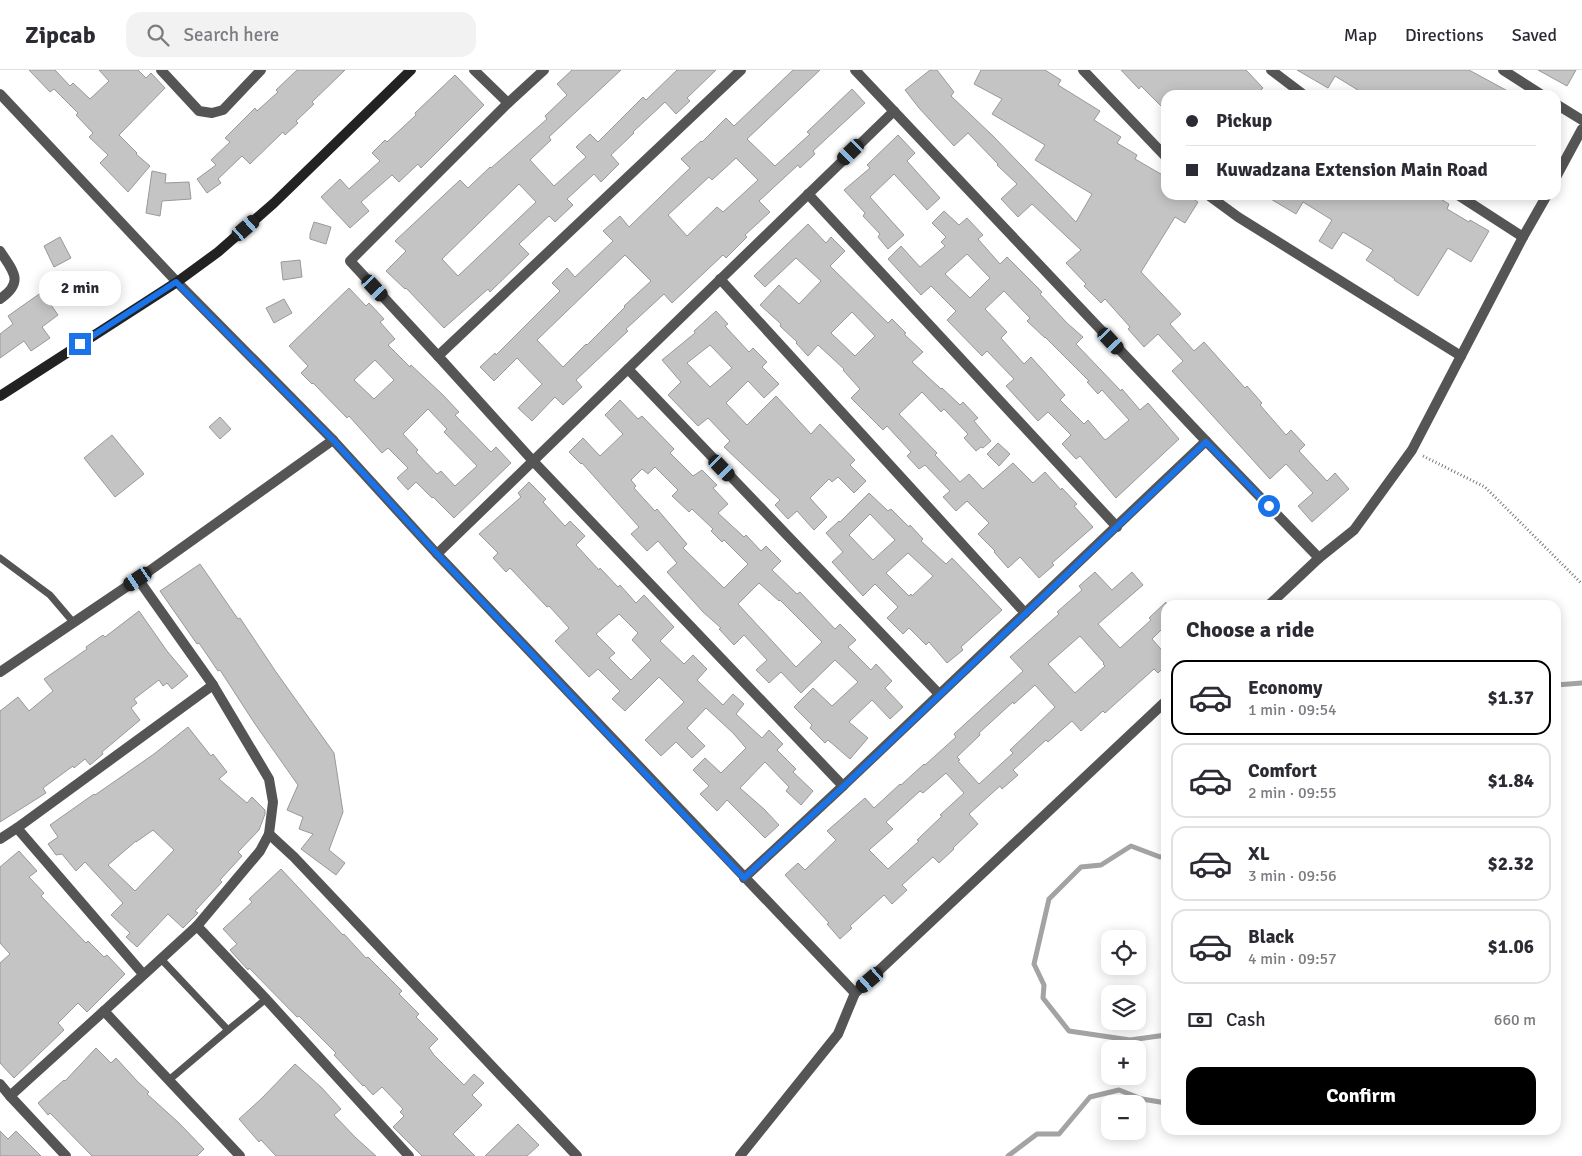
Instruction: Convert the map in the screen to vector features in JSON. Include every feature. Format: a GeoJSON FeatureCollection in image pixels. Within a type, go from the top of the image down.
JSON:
{"type":"FeatureCollection","features":[{"type":"Feature","properties":{"kind":"street"},"geometry":{"type":"LineString","coordinates":[[161,70],[199,111],[212,114],[223,110],[261,70]]}},
{"type":"Feature","properties":{"kind":"street"},"geometry":{"type":"LineString","coordinates":[[0,396],[176,282],[218,252],[274,203],[411,70]]}},
{"type":"Feature","properties":{"kind":"street"},"geometry":{"type":"LineString","coordinates":[[474,70],[508,103]]}},
{"type":"Feature","properties":{"kind":"street"},"geometry":{"type":"LineString","coordinates":[[544,70],[508,103],[350,261],[533,461],[844,786]]}},
{"type":"Feature","properties":{"kind":"street"},"geometry":{"type":"LineString","coordinates":[[438,356],[741,70]]}},
{"type":"Feature","properties":{"kind":"street"},"geometry":{"type":"LineString","coordinates":[[855,70],[1206,442],[1320,558]]}},
{"type":"Feature","properties":{"kind":"street"},"geometry":{"type":"LineString","coordinates":[[1083,70],[1161,152]]}},
{"type":"Feature","properties":{"kind":"street"},"geometry":{"type":"LineString","coordinates":[[1271,70],[1297,90]]}},
{"type":"Feature","properties":{"kind":"street"},"geometry":{"type":"LineString","coordinates":[[1502,70],[1534,90]]}},
{"type":"Feature","properties":{"kind":"street"},"geometry":{"type":"LineString","coordinates":[[0,94],[176,282],[333,440],[437,554],[854,993]]}},
{"type":"Feature","properties":{"kind":"street"},"geometry":{"type":"LineString","coordinates":[[1561,107],[1582,120]]}},
{"type":"Feature","properties":{"kind":"street"},"geometry":{"type":"LineString","coordinates":[[437,554],[894,111]]}},
{"type":"Feature","properties":{"kind":"street"},"geometry":{"type":"LineString","coordinates":[[1561,168],[1582,129]]}},
{"type":"Feature","properties":{"kind":"street"},"geometry":{"type":"LineString","coordinates":[[808,194],[1117,526]]}},
{"type":"Feature","properties":{"kind":"street"},"geometry":{"type":"LineString","coordinates":[[1215,200],[1238,217],[1462,356]]}},
{"type":"Feature","properties":{"kind":"street"},"geometry":{"type":"LineString","coordinates":[[1466,200],[1523,237]]}},
{"type":"Feature","properties":{"kind":"street"},"geometry":{"type":"LineString","coordinates":[[1274,600],[1354,530],[1412,450],[1544,200]]}},
{"type":"Feature","properties":{"kind":"street"},"geometry":{"type":"LineString","coordinates":[[0,251],[15,274],[15,282],[10,292],[0,299]]}},
{"type":"Feature","properties":{"kind":"street"},"geometry":{"type":"LineString","coordinates":[[720,279],[1025,613]]}},
{"type":"Feature","properties":{"kind":"street"},"geometry":{"type":"LineString","coordinates":[[628,369],[939,694]]}},
{"type":"Feature","properties":{"kind":"street"},"geometry":{"type":"LineString","coordinates":[[0,672],[138,579],[333,440]]}},
{"type":"Feature","properties":{"kind":"street"},"geometry":{"type":"LineString","coordinates":[[744,878],[844,786],[1206,442]]}},
{"type":"Feature","properties":{"kind":"street"},"geometry":{"type":"LineString","coordinates":[[10,1096],[197,926],[260,851],[269,834],[273,802],[270,779],[213,685],[138,579]]}},
{"type":"Feature","properties":{"kind":"street"},"geometry":{"type":"LineString","coordinates":[[0,839],[213,685]]}},
{"type":"Feature","properties":{"kind":"street"},"geometry":{"type":"LineString","coordinates":[[740,1156],[838,1034],[854,993],[1161,707]]}},
{"type":"Feature","properties":{"kind":"street"},"geometry":{"type":"LineString","coordinates":[[17,828],[143,974]]}},
{"type":"Feature","properties":{"kind":"street"},"geometry":{"type":"LineString","coordinates":[[269,834],[294,857],[578,1156]]}},
{"type":"Feature","properties":{"kind":"street"},"geometry":{"type":"LineString","coordinates":[[197,926],[410,1156]]}},
{"type":"Feature","properties":{"kind":"street"},"geometry":{"type":"LineString","coordinates":[[104,1011],[240,1156]]}},
{"type":"Feature","properties":{"kind":"street"},"geometry":{"type":"LineString","coordinates":[[0,1084],[66,1156]]}},
{"type":"Feature","properties":{"kind":"lane"},"geometry":{"type":"LineString","coordinates":[[0,558],[50,595],[73,622]]}},
{"type":"Feature","properties":{"kind":"lane"},"geometry":{"type":"LineString","coordinates":[[161,959],[228,1030]]}},
{"type":"Feature","properties":{"kind":"lane"},"geometry":{"type":"LineString","coordinates":[[169,1080],[266,999]]}},
{"type":"Feature","properties":{"kind":"path"},"geometry":{"type":"LineString","coordinates":[[1412,450],[1485,487],[1582,584]]}},
{"type":"Feature","properties":{"kind":"building"},"geometry":{"type":"Polygon","coordinates":[[[29,70],[55,70],[70,86],[73,83],[90,99],[109,81],[99,70],[138,70],[146,78],[151,73],[165,88],[119,135],[150,166],[128,192],[100,163],[108,155],[89,137],[93,133],[76,115],[78,113],[54,89],[50,92],[29,70]]]}},
{"type":"Feature","properties":{"kind":"building"},"geometry":{"type":"Polygon","coordinates":[[[297,70],[345,70],[312,102],[314,104],[296,121],[298,123],[285,135],[283,132],[250,164],[242,156],[218,179],[221,183],[207,193],[197,179],[216,165],[211,160],[230,142],[225,138],[255,108],[257,111],[278,92],[276,90],[297,70]]]}},
{"type":"Feature","properties":{"kind":"building"},"geometry":{"type":"Polygon","coordinates":[[[572,70],[621,70],[549,137],[551,140],[530,160],[554,186],[586,157],[576,147],[590,134],[598,142],[643,97],[646,100],[677,70],[716,70],[687,98],[690,101],[676,114],[665,102],[633,132],[611,155],[619,164],[601,182],[594,174],[567,199],[573,205],[555,222],[549,216],[519,244],[529,254],[490,292],[488,289],[444,328],[406,288],[386,271],[406,251],[395,241],[460,180],[468,188],[547,119],[545,116],[567,95],[557,84],[572,70]],[[519,184],[442,259],[458,276],[536,202],[519,184]]]}},
{"type":"Feature","properties":{"kind":"building"},"geometry":{"type":"Polygon","coordinates":[[[793,70],[820,70],[747,139],[775,166],[810,134],[807,132],[852,89],[865,103],[813,151],[815,154],[800,168],[798,165],[759,201],[770,212],[745,235],[747,237],[726,258],[723,255],[672,303],[664,294],[626,329],[628,331],[576,380],[582,387],[563,405],[555,397],[532,421],[518,408],[542,384],[517,358],[494,381],[480,367],[495,353],[496,355],[560,291],[552,283],[567,268],[575,277],[613,241],[603,231],[620,216],[629,227],[690,168],[681,159],[702,142],[726,118],[734,126],[793,70]],[[736,158],[712,180],[709,177],[668,215],[687,236],[717,207],[723,212],[758,180],[736,158]],[[625,255],[537,340],[563,367],[651,281],[625,255]]]}},
{"type":"Feature","properties":{"kind":"building"},"geometry":{"type":"Polygon","coordinates":[[[930,70],[937,70],[954,92],[951,96],[993,136],[1076,222],[1092,194],[1035,160],[1045,145],[992,114],[1002,99],[974,84],[981,70],[1045,70],[1061,80],[1058,85],[1100,111],[1094,120],[1121,137],[1117,143],[1137,155],[1135,159],[1161,174],[1161,200],[1195,200],[1198,202],[1185,223],[1175,217],[1141,272],[1181,314],[1170,324],[1194,351],[1204,342],[1245,388],[1247,386],[1262,403],[1260,405],[1286,435],[1291,430],[1305,445],[1299,451],[1327,481],[1335,473],[1349,489],[1312,522],[1298,506],[1313,493],[1286,464],[1270,479],[1172,371],[1183,361],[1158,334],[1144,347],[1128,329],[1130,327],[1105,299],[1101,303],[1084,286],[1086,284],[1066,263],[1081,250],[1032,204],[1018,217],[1001,199],[1017,184],[968,133],[954,146],[905,90],[930,70]]]}},
{"type":"Feature","properties":{"kind":"building"},"geometry":{"type":"Polygon","coordinates":[[[1121,70],[1246,70],[1263,88],[1261,90],[1161,90],[1161,106],[1141,86],[1139,89],[1121,70]]]}},
{"type":"Feature","properties":{"kind":"building"},"geometry":{"type":"Polygon","coordinates":[[[1297,70],[1469,70],[1506,90],[1358,90],[1335,76],[1328,88],[1297,70]]]}},
{"type":"Feature","properties":{"kind":"building"},"geometry":{"type":"Polygon","coordinates":[[[1538,70],[1576,70],[1567,86],[1538,70]]]}},
{"type":"Feature","properties":{"kind":"building"},"geometry":{"type":"Polygon","coordinates":[[[455,75],[484,105],[421,168],[418,164],[399,182],[392,175],[361,202],[369,211],[350,228],[321,197],[340,179],[349,189],[380,161],[372,153],[416,115],[415,113],[455,75]]]}},
{"type":"Feature","properties":{"kind":"building"},"geometry":{"type":"Polygon","coordinates":[[[898,135],[915,153],[907,161],[940,198],[927,210],[894,174],[870,197],[904,235],[888,249],[878,237],[880,234],[863,216],[865,213],[844,190],[870,168],[867,165],[898,135]]]}},
{"type":"Feature","properties":{"kind":"building"},"geometry":{"type":"Polygon","coordinates":[[[152,171],[166,174],[165,183],[189,182],[191,199],[162,201],[160,216],[146,213],[152,171]]]}},
{"type":"Feature","properties":{"kind":"building"},"geometry":{"type":"Polygon","coordinates":[[[1272,200],[1442,200],[1449,204],[1447,209],[1489,231],[1471,262],[1448,248],[1418,296],[1366,260],[1373,250],[1343,232],[1332,249],[1319,241],[1332,220],[1303,202],[1296,214],[1272,200]]]}},
{"type":"Feature","properties":{"kind":"building"},"geometry":{"type":"Polygon","coordinates":[[[944,211],[959,225],[967,218],[983,235],[978,239],[1000,264],[1007,257],[1042,292],[1040,294],[1067,323],[1083,337],[1076,344],[1121,391],[1122,389],[1140,410],[1148,403],[1179,439],[1116,498],[1080,456],[1076,459],[1062,444],[1071,435],[1048,412],[1038,421],[1006,386],[1014,379],[987,351],[982,356],[947,320],[956,311],[931,286],[921,295],[888,259],[901,246],[920,267],[945,246],[941,242],[946,237],[932,223],[944,211]],[[967,254],[945,274],[970,298],[990,278],[967,254]],[[1004,291],[985,309],[1007,332],[1001,338],[1024,364],[1031,357],[1065,395],[1060,400],[1084,424],[1088,420],[1105,440],[1108,438],[1129,420],[1102,390],[1098,394],[1087,382],[1089,381],[1027,321],[1030,318],[1004,291]]]}},
{"type":"Feature","properties":{"kind":"building"},"geometry":{"type":"Polygon","coordinates":[[[314,222],[331,227],[326,244],[310,239],[314,222]]]}},
{"type":"Feature","properties":{"kind":"building"},"geometry":{"type":"Polygon","coordinates":[[[808,224],[826,243],[831,237],[845,251],[830,266],[888,323],[892,319],[906,333],[904,334],[923,352],[912,362],[960,405],[963,402],[978,418],[974,421],[991,441],[976,451],[964,438],[968,434],[944,409],[941,412],[922,392],[899,414],[937,453],[935,455],[960,482],[969,474],[983,489],[1013,463],[1033,483],[1045,472],[1077,504],[1074,506],[1093,527],[1052,563],[1054,565],[1039,578],[1020,557],[1008,568],[978,534],[989,523],[967,501],[956,511],[943,497],[950,491],[925,465],[919,469],[907,456],[911,452],[887,426],[883,430],[851,398],[860,389],[844,369],[818,345],[808,356],[797,342],[780,326],[781,324],[760,305],[779,285],[799,304],[821,281],[796,258],[765,287],[754,276],[808,224]],[[852,312],[831,333],[855,356],[875,336],[852,312]]]}},
{"type":"Feature","properties":{"kind":"building"},"geometry":{"type":"Polygon","coordinates":[[[60,237],[71,258],[54,267],[44,246],[60,237]]]}},
{"type":"Feature","properties":{"kind":"building"},"geometry":{"type":"Polygon","coordinates":[[[300,260],[302,277],[283,280],[281,262],[300,260]]]}},
{"type":"Feature","properties":{"kind":"building"},"geometry":{"type":"Polygon","coordinates":[[[349,288],[366,306],[369,303],[384,319],[380,322],[395,339],[388,345],[443,395],[459,412],[455,415],[491,452],[496,447],[511,463],[454,518],[416,482],[408,490],[397,478],[408,468],[388,448],[382,453],[349,416],[347,418],[301,373],[308,366],[289,346],[349,288]],[[375,360],[354,380],[374,399],[394,380],[375,360]],[[428,409],[403,434],[418,450],[416,452],[437,474],[441,471],[455,486],[477,466],[444,432],[447,429],[428,409]]]}},
{"type":"Feature","properties":{"kind":"building"},"geometry":{"type":"Polygon","coordinates":[[[42,292],[58,315],[42,327],[50,338],[31,351],[24,341],[0,358],[0,334],[13,324],[8,316],[42,292]]]}},
{"type":"Feature","properties":{"kind":"building"},"geometry":{"type":"Polygon","coordinates":[[[284,299],[292,313],[274,323],[266,308],[284,299]]]}},
{"type":"Feature","properties":{"kind":"building"},"geometry":{"type":"Polygon","coordinates":[[[716,311],[728,324],[725,326],[749,352],[753,348],[767,362],[762,367],[779,384],[764,398],[748,381],[726,403],[747,425],[776,396],[811,434],[820,424],[855,460],[850,465],[866,481],[854,493],[838,477],[832,482],[829,479],[810,498],[827,517],[814,530],[797,511],[788,519],[775,505],[780,500],[724,447],[730,441],[708,418],[698,426],[668,395],[681,382],[662,360],[695,333],[694,331],[716,311]],[[710,345],[687,363],[710,387],[732,368],[710,345]]]}},
{"type":"Feature","properties":{"kind":"building"},"geometry":{"type":"Polygon","coordinates":[[[620,400],[638,419],[642,416],[674,449],[670,453],[693,476],[702,470],[717,485],[713,488],[728,504],[718,513],[744,537],[746,535],[761,551],[766,546],[781,561],[772,570],[797,594],[800,592],[835,629],[840,624],[856,640],[848,647],[871,670],[876,664],[892,681],[885,688],[903,707],[890,719],[872,700],[849,722],[868,738],[850,759],[828,740],[825,743],[810,728],[812,725],[794,707],[813,688],[832,706],[858,682],[835,660],[801,693],[781,672],[769,683],[756,670],[767,660],[744,635],[734,645],[719,629],[721,628],[703,612],[667,572],[677,563],[658,541],[647,551],[631,534],[639,527],[582,463],[569,452],[583,438],[600,456],[623,434],[605,415],[620,400]],[[655,467],[648,474],[642,469],[631,480],[636,486],[634,488],[655,511],[657,509],[687,544],[683,548],[724,588],[748,564],[724,540],[722,542],[711,531],[713,529],[692,509],[689,512],[672,496],[678,490],[655,467]],[[759,583],[738,604],[796,667],[822,642],[780,600],[759,583]]]}},
{"type":"Feature","properties":{"kind":"building"},"geometry":{"type":"Polygon","coordinates":[[[220,417],[231,429],[220,439],[209,427],[220,417]]]}},
{"type":"Feature","properties":{"kind":"building"},"geometry":{"type":"Polygon","coordinates":[[[112,435],[144,474],[115,497],[84,458],[112,435]]]}},
{"type":"Feature","properties":{"kind":"building"},"geometry":{"type":"Polygon","coordinates":[[[998,443],[1010,454],[999,466],[987,454],[998,443]]]}},
{"type":"Feature","properties":{"kind":"building"},"geometry":{"type":"Polygon","coordinates":[[[529,482],[546,499],[543,502],[565,526],[570,521],[585,536],[576,545],[599,570],[600,568],[618,587],[620,585],[636,603],[644,595],[674,627],[660,641],[684,664],[693,655],[707,669],[697,680],[723,705],[733,694],[744,704],[736,714],[762,738],[769,730],[783,744],[777,750],[796,769],[793,772],[813,791],[801,805],[786,791],[789,787],[765,762],[740,788],[779,825],[765,838],[727,800],[717,811],[700,794],[709,786],[693,770],[705,758],[721,773],[746,748],[733,733],[706,708],[687,728],[705,746],[692,758],[676,742],[661,756],[645,740],[684,702],[659,677],[625,711],[612,699],[620,691],[598,669],[589,677],[555,641],[569,628],[510,568],[506,572],[493,558],[498,553],[479,534],[521,497],[518,493],[529,482]],[[619,614],[596,634],[615,653],[609,658],[631,680],[651,660],[632,640],[638,633],[619,614]]]}},
{"type":"Feature","properties":{"kind":"building"},"geometry":{"type":"Polygon","coordinates":[[[869,493],[888,511],[891,509],[909,527],[910,525],[923,539],[921,541],[946,564],[952,558],[1002,610],[961,647],[963,650],[947,663],[929,642],[926,645],[909,628],[903,634],[887,618],[898,607],[875,584],[863,596],[832,562],[843,552],[826,533],[869,493]],[[870,514],[849,535],[873,560],[895,540],[870,514]],[[908,553],[886,573],[909,596],[911,594],[912,596],[933,576],[908,553]]]}},
{"type":"Feature","properties":{"kind":"building"},"geometry":{"type":"Polygon","coordinates":[[[200,564],[334,753],[343,812],[329,850],[345,863],[336,875],[301,849],[313,834],[299,829],[303,817],[287,810],[298,785],[220,670],[218,671],[199,643],[197,644],[160,591],[200,564]]]}},
{"type":"Feature","properties":{"kind":"building"},"geometry":{"type":"Polygon","coordinates":[[[1095,572],[1112,590],[1132,572],[1143,585],[1098,624],[1120,648],[1151,620],[1149,618],[1161,607],[1161,630],[1152,639],[1161,649],[1161,670],[1158,673],[1154,669],[1105,713],[1103,711],[1081,731],[1072,721],[1048,742],[1046,740],[1013,770],[1018,775],[1002,789],[1000,786],[969,814],[978,824],[954,849],[939,863],[933,857],[902,885],[907,890],[892,904],[884,895],[850,926],[852,928],[840,939],[827,924],[829,923],[785,875],[798,863],[805,870],[836,840],[827,831],[865,798],[874,808],[956,737],[954,734],[1023,671],[1010,657],[1059,614],[1057,612],[1082,590],[1079,586],[1095,572]],[[1080,636],[1048,664],[1075,693],[1105,666],[1080,636]],[[1035,685],[979,733],[980,735],[957,757],[960,760],[958,761],[979,784],[1013,753],[1010,750],[1055,707],[1035,685]],[[946,773],[923,793],[920,791],[886,822],[893,829],[869,850],[888,869],[919,841],[917,840],[942,816],[940,815],[964,793],[946,773]]]}},
{"type":"Feature","properties":{"kind":"building"},"geometry":{"type":"Polygon","coordinates":[[[139,611],[167,651],[188,676],[172,689],[167,683],[163,686],[159,680],[134,699],[137,703],[131,708],[140,720],[102,752],[103,754],[90,765],[85,759],[74,768],[73,766],[43,788],[46,793],[0,822],[0,711],[18,697],[29,711],[53,691],[44,679],[87,649],[86,647],[103,635],[105,637],[139,611]]]}},
{"type":"Feature","properties":{"kind":"building"},"geometry":{"type":"Polygon","coordinates":[[[188,727],[211,756],[213,754],[227,772],[219,779],[247,803],[252,797],[265,810],[265,814],[259,830],[238,852],[242,856],[220,880],[222,882],[195,911],[198,913],[183,928],[168,914],[137,947],[126,937],[130,933],[111,915],[123,903],[85,862],[76,871],[62,854],[56,855],[48,844],[58,837],[50,825],[154,754],[188,727]],[[153,830],[136,841],[108,865],[135,891],[174,850],[153,830]]]}},
{"type":"Feature","properties":{"kind":"building"},"geometry":{"type":"Polygon","coordinates":[[[19,851],[37,871],[29,877],[44,893],[41,896],[86,943],[88,941],[104,957],[107,955],[125,974],[87,1012],[78,1003],[58,1023],[64,1030],[14,1078],[0,1063],[0,963],[10,954],[0,943],[0,867],[19,851]]]}},
{"type":"Feature","properties":{"kind":"building"},"geometry":{"type":"Polygon","coordinates":[[[281,869],[343,935],[402,991],[399,994],[419,1014],[416,1017],[438,1039],[429,1048],[434,1055],[464,1085],[474,1074],[484,1083],[472,1095],[482,1105],[453,1134],[475,1156],[422,1156],[393,1127],[404,1116],[400,1112],[403,1109],[382,1087],[373,1095],[363,1086],[334,1055],[336,1053],[299,1016],[297,1017],[249,968],[248,970],[230,950],[237,944],[223,929],[252,902],[249,899],[281,869]]]}},
{"type":"Feature","properties":{"kind":"building"},"geometry":{"type":"Polygon","coordinates":[[[96,1048],[111,1063],[116,1058],[149,1092],[147,1094],[204,1149],[197,1156],[92,1156],[50,1113],[48,1115],[38,1103],[65,1081],[96,1048]]]}},
{"type":"Feature","properties":{"kind":"building"},"geometry":{"type":"Polygon","coordinates":[[[295,1064],[322,1088],[341,1109],[334,1115],[376,1156],[276,1156],[261,1140],[259,1142],[239,1119],[295,1064]]]}},
{"type":"Feature","properties":{"kind":"building"},"geometry":{"type":"Polygon","coordinates":[[[518,1124],[539,1145],[527,1156],[485,1156],[518,1124]]]}},
{"type":"Feature","properties":{"kind":"building"},"geometry":{"type":"Polygon","coordinates":[[[0,1131],[8,1139],[16,1131],[41,1156],[0,1156],[0,1131]]]}},
{"type":"Feature","properties":{"kind":"waterway"},"geometry":{"type":"LineString","coordinates":[[1561,685],[1582,683]]}},
{"type":"Feature","properties":{"kind":"waterway"},"geometry":{"type":"LineString","coordinates":[[1161,857],[1131,846],[1101,865],[1081,867],[1049,899],[1034,964],[1044,985],[1043,998],[1069,1031],[1130,1040],[1161,1036]]}},
{"type":"Feature","properties":{"kind":"waterway"},"geometry":{"type":"LineString","coordinates":[[1008,1156],[1037,1134],[1059,1134],[1090,1097],[1119,1090],[1142,1099],[1161,1102]]}},
{"type":"Feature","properties":{"kind":"route"},"geometry":{"type":"LineString","coordinates":[[80,344],[176,282],[333,440],[437,554],[744,878],[844,786],[1206,442],[1269,506]]}}]}
